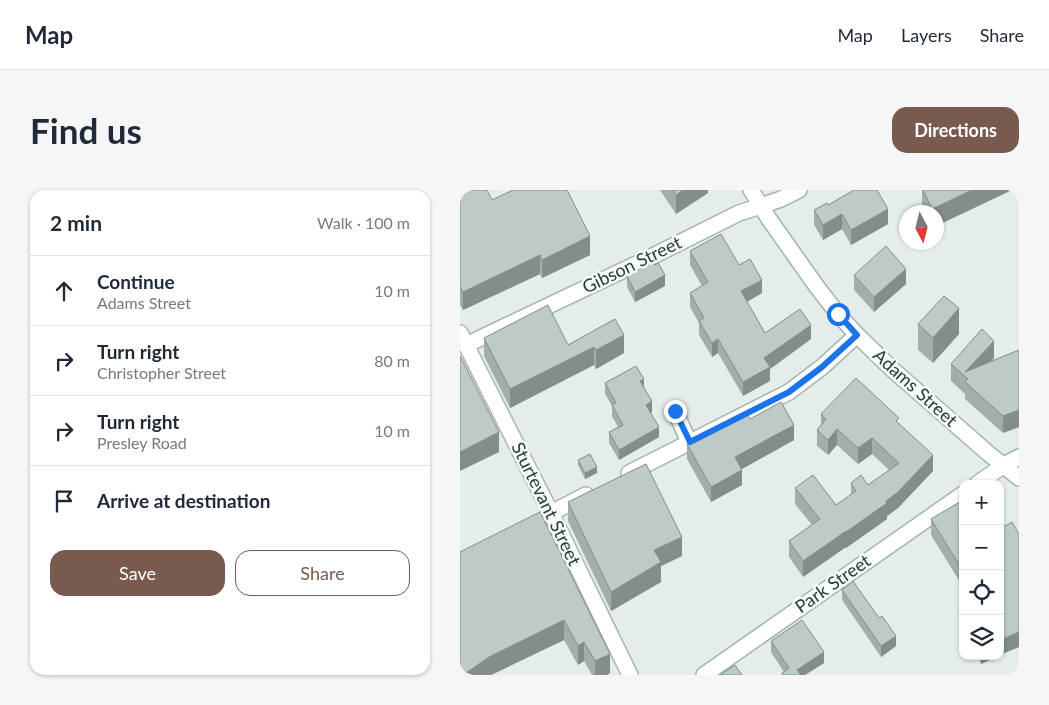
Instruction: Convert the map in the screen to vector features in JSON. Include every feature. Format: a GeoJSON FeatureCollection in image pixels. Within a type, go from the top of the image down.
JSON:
{"type":"FeatureCollection","features":[{"type":"Feature","properties":{"kind":"street","name":"Adams Street"},"geometry":{"type":"LineString","coordinates":[[750,190],[817,287],[857,335],[893,370],[1019,478]]}},
{"type":"Feature","properties":{"kind":"street","name":"Gibson Street"},"geometry":{"type":"LineString","coordinates":[[463,339],[644,260],[738,213],[781,199],[800,190]]}},
{"type":"Feature","properties":{"kind":"street"},"geometry":{"type":"LineString","coordinates":[[620,477],[789,392],[822,367],[857,335]]}},
{"type":"Feature","properties":{"kind":"street","name":"Sturtevant Street"},"geometry":{"type":"LineString","coordinates":[[463,339],[551,512],[630,675]]}},
{"type":"Feature","properties":{"kind":"street"},"geometry":{"type":"LineString","coordinates":[[675,411],[690,442]]}},
{"type":"Feature","properties":{"kind":"street"},"geometry":{"type":"LineString","coordinates":[[983,480],[1004,465],[1019,458]]}},
{"type":"Feature","properties":{"kind":"street"},"geometry":{"type":"LineString","coordinates":[[551,512],[603,486]]}},
{"type":"Feature","properties":{"kind":"street","name":"Park Street"},"geometry":{"type":"LineString","coordinates":[[704,675],[959,497]]}},
{"type":"Feature","properties":{"kind":"building"},"geometry":{"type":"Polygon","coordinates":[[[460,190],[487,190],[492,200],[513,190],[567,190],[590,236],[542,260],[540,255],[463,292],[460,286],[460,190]]]}},
{"type":"Feature","properties":{"kind":"building"},"geometry":{"type":"Polygon","coordinates":[[[673,190],[683,190],[676,195],[673,190]]]}},
{"type":"Feature","properties":{"kind":"building"},"geometry":{"type":"Polygon","coordinates":[[[854,190],[877,190],[888,209],[851,230],[842,214],[823,225],[814,210],[827,203],[828,205],[854,190]]]}},
{"type":"Feature","properties":{"kind":"building"},"geometry":{"type":"Polygon","coordinates":[[[923,190],[972,190],[940,205],[930,205],[923,190]]]}},
{"type":"Feature","properties":{"kind":"building"},"geometry":{"type":"Polygon","coordinates":[[[721,234],[739,265],[750,259],[762,280],[741,291],[765,333],[800,309],[811,325],[764,358],[770,367],[743,382],[718,339],[712,343],[699,321],[704,318],[690,293],[708,282],[690,251],[721,234]]]}},
{"type":"Feature","properties":{"kind":"building"},"geometry":{"type":"Polygon","coordinates":[[[886,246],[906,269],[874,297],[854,275],[886,246]]]}},
{"type":"Feature","properties":{"kind":"building"},"geometry":{"type":"Polygon","coordinates":[[[653,262],[655,265],[658,263],[665,275],[635,292],[627,276],[653,262]]]}},
{"type":"Feature","properties":{"kind":"building"},"geometry":{"type":"Polygon","coordinates":[[[944,296],[959,308],[933,338],[918,324],[944,296]]]}},
{"type":"Feature","properties":{"kind":"building"},"geometry":{"type":"Polygon","coordinates":[[[548,305],[568,345],[615,319],[624,335],[596,350],[594,347],[510,389],[484,338],[548,305]]]}},
{"type":"Feature","properties":{"kind":"building"},"geometry":{"type":"Polygon","coordinates":[[[982,329],[994,341],[965,372],[1019,350],[1019,410],[1003,416],[965,382],[968,379],[951,364],[982,329]]]}},
{"type":"Feature","properties":{"kind":"building"},"geometry":{"type":"Polygon","coordinates":[[[460,356],[499,432],[460,452],[460,356]]]}},
{"type":"Feature","properties":{"kind":"building"},"geometry":{"type":"Polygon","coordinates":[[[636,366],[644,379],[640,381],[652,401],[646,405],[659,427],[619,450],[609,432],[623,425],[612,405],[616,403],[605,383],[636,366]]]}},
{"type":"Feature","properties":{"kind":"building"},"geometry":{"type":"Polygon","coordinates":[[[856,378],[899,418],[896,421],[933,455],[898,492],[886,501],[887,503],[803,561],[789,541],[820,519],[795,488],[813,475],[836,505],[856,491],[851,483],[861,475],[868,485],[899,463],[872,438],[858,448],[837,429],[828,440],[817,430],[826,419],[821,414],[856,378]]]}},
{"type":"Feature","properties":{"kind":"building"},"geometry":{"type":"Polygon","coordinates":[[[781,402],[794,425],[735,457],[742,470],[711,487],[687,444],[700,437],[701,439],[747,414],[750,419],[781,402]]]}},
{"type":"Feature","properties":{"kind":"building"},"geometry":{"type":"Polygon","coordinates":[[[590,454],[597,467],[585,473],[578,460],[590,454]]]}},
{"type":"Feature","properties":{"kind":"building"},"geometry":{"type":"Polygon","coordinates":[[[646,464],[682,537],[654,550],[661,562],[611,592],[568,502],[646,464]]]}},
{"type":"Feature","properties":{"kind":"building"},"geometry":{"type":"Polygon","coordinates":[[[959,502],[959,564],[931,519],[959,502]]]}},
{"type":"Feature","properties":{"kind":"building"},"geometry":{"type":"Polygon","coordinates":[[[540,512],[610,654],[595,661],[584,642],[578,646],[564,620],[489,657],[463,675],[460,670],[460,552],[540,512]]]}},
{"type":"Feature","properties":{"kind":"building"},"geometry":{"type":"Polygon","coordinates":[[[1012,522],[1019,534],[1019,632],[1004,638],[1004,570],[1004,527],[1012,522]]]}},
{"type":"Feature","properties":{"kind":"building"},"geometry":{"type":"Polygon","coordinates":[[[853,581],[879,618],[882,616],[896,636],[881,646],[842,590],[853,581]]]}},
{"type":"Feature","properties":{"kind":"building"},"geometry":{"type":"Polygon","coordinates":[[[802,620],[824,652],[797,670],[801,675],[783,675],[782,673],[789,668],[771,641],[802,620]]]}},
{"type":"Feature","properties":{"kind":"building"},"geometry":{"type":"Polygon","coordinates":[[[735,665],[742,675],[720,675],[735,665]]]}},
{"type":"Feature","properties":{"kind":"route"},"geometry":{"type":"LineString","coordinates":[[675,411],[690,442],[789,392],[822,367],[857,335],[838,314]]}}]}
